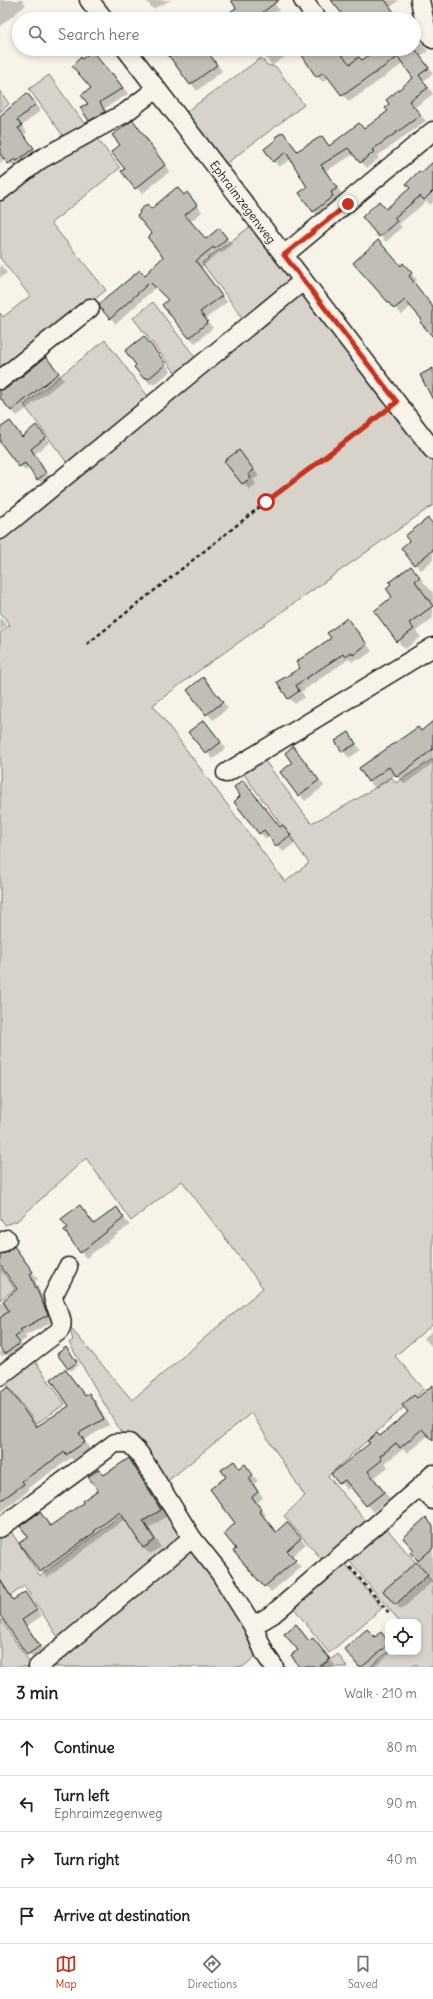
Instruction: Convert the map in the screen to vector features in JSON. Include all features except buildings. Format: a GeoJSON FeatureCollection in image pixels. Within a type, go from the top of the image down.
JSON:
{"type":"FeatureCollection","features":[{"type":"Feature","properties":{"kind":"street"},"geometry":{"type":"LineString","coordinates":[[89,0],[98,12]]}},
{"type":"Feature","properties":{"kind":"street"},"geometry":{"type":"LineString","coordinates":[[303,0],[312,12]]}},
{"type":"Feature","properties":{"kind":"street"},"geometry":{"type":"LineString","coordinates":[[420,0],[426,28],[433,39]]}},
{"type":"Feature","properties":{"kind":"street","name":"Ephraimzegenweg"},"geometry":{"type":"LineString","coordinates":[[131,56],[433,450]]}},
{"type":"Feature","properties":{"kind":"street"},"geometry":{"type":"LineString","coordinates":[[0,191],[41,159],[125,113],[156,88]]}},
{"type":"Feature","properties":{"kind":"street"},"geometry":{"type":"LineString","coordinates":[[284,255],[433,131]]}},
{"type":"Feature","properties":{"kind":"street"},"geometry":{"type":"LineString","coordinates":[[0,530],[303,281]]}},
{"type":"Feature","properties":{"kind":"street"},"geometry":{"type":"LineString","coordinates":[[0,380],[90,308]]}},
{"type":"Feature","properties":{"kind":"street"},"geometry":{"type":"LineString","coordinates":[[226,773],[433,647]]}},
{"type":"Feature","properties":{"kind":"street"},"geometry":{"type":"LineString","coordinates":[[0,1376],[59,1331],[62,1327],[63,1321],[53,1296],[68,1267]]}},
{"type":"Feature","properties":{"kind":"street"},"geometry":{"type":"LineString","coordinates":[[0,1528],[115,1443],[128,1444],[139,1453],[192,1538],[220,1573],[253,1626],[265,1654],[274,1667]]}},
{"type":"Feature","properties":{"kind":"street"},"geometry":{"type":"LineString","coordinates":[[253,1626],[273,1614],[420,1487],[433,1474]]}},
{"type":"Feature","properties":{"kind":"street"},"geometry":{"type":"LineString","coordinates":[[420,1487],[433,1500]]}},
{"type":"Feature","properties":{"kind":"street"},"geometry":{"type":"LineString","coordinates":[[38,1667],[192,1538]]}},
{"type":"Feature","properties":{"kind":"path"},"geometry":{"type":"LineString","coordinates":[[87,644],[266,502],[397,402]]}},
{"type":"Feature","properties":{"kind":"path"},"geometry":{"type":"LineString","coordinates":[[341,1556],[389,1613]]}},
{"type":"Feature","properties":{"kind":"shaded area"},"geometry":{"type":"Polygon","coordinates":[[[261,58],[267,65],[276,67],[304,105],[223,166],[183,114],[261,58]]]}},
{"type":"Feature","properties":{"kind":"shaded area"},"geometry":{"type":"Polygon","coordinates":[[[49,75],[89,130],[67,141],[29,89],[49,75]]]}},
{"type":"Feature","properties":{"kind":"shaded area"},"geometry":{"type":"Polygon","coordinates":[[[0,91],[9,104],[0,112],[0,91]]]}},
{"type":"Feature","properties":{"kind":"shaded area"},"geometry":{"type":"Polygon","coordinates":[[[96,137],[120,168],[51,223],[106,290],[0,376],[0,313],[3,317],[30,296],[0,258],[0,199],[44,164],[96,137]]]}},
{"type":"Feature","properties":{"kind":"shaded area"},"geometry":{"type":"Polygon","coordinates":[[[251,226],[295,283],[245,321],[202,263],[251,226]]]}},
{"type":"Feature","properties":{"kind":"shaded area"},"geometry":{"type":"Polygon","coordinates":[[[302,292],[433,461],[433,505],[201,669],[153,705],[285,882],[309,863],[240,769],[262,757],[311,823],[352,802],[391,777],[396,783],[433,759],[433,1324],[395,1356],[424,1389],[328,1476],[370,1526],[326,1564],[284,1516],[305,1496],[251,1413],[163,1485],[125,1439],[69,1343],[73,1340],[69,1326],[132,1400],[263,1288],[182,1181],[131,1221],[86,1158],[17,1221],[5,1225],[0,1217],[0,633],[10,625],[0,612],[0,540],[302,292]]]}},
{"type":"Feature","properties":{"kind":"shaded area"},"geometry":{"type":"Polygon","coordinates":[[[153,302],[198,361],[178,376],[133,318],[153,302]]]}},
{"type":"Feature","properties":{"kind":"shaded area"},"geometry":{"type":"Polygon","coordinates":[[[105,340],[150,399],[68,464],[24,405],[105,340]]]}},
{"type":"Feature","properties":{"kind":"shaded area"},"geometry":{"type":"Polygon","coordinates":[[[0,1268],[15,1289],[0,1300],[0,1268]]]}},
{"type":"Feature","properties":{"kind":"shaded area"},"geometry":{"type":"Polygon","coordinates":[[[34,1360],[65,1404],[36,1424],[5,1381],[34,1360]]]}},
{"type":"Feature","properties":{"kind":"shaded area"},"geometry":{"type":"Polygon","coordinates":[[[156,1489],[179,1529],[180,1536],[177,1542],[62,1643],[24,1586],[10,1596],[0,1579],[0,1533],[8,1527],[40,1576],[156,1489]]]}},
{"type":"Feature","properties":{"kind":"shaded area"},"geometry":{"type":"Polygon","coordinates":[[[382,1523],[433,1583],[433,1667],[418,1667],[416,1664],[412,1667],[370,1667],[385,1654],[421,1655],[421,1619],[398,1619],[346,1557],[382,1523]]]}},
{"type":"Feature","properties":{"kind":"shaded area"},"geometry":{"type":"Polygon","coordinates":[[[190,1550],[211,1572],[261,1651],[243,1667],[44,1667],[190,1550]]]}},
{"type":"Feature","properties":{"kind":"shaded area"},"geometry":{"type":"Polygon","coordinates":[[[344,1562],[382,1608],[329,1653],[290,1603],[344,1562]]]}},
{"type":"Feature","properties":{"kind":"shaded area"},"geometry":{"type":"Polygon","coordinates":[[[0,1619],[33,1667],[0,1667],[0,1619]]]}},
{"type":"Feature","properties":{"kind":"shaded area"},"geometry":{"type":"Polygon","coordinates":[[[338,1654],[347,1667],[321,1667],[338,1654]]]}},
{"type":"Feature","properties":{"kind":"route"},"geometry":{"type":"LineString","coordinates":[[266,502],[397,402],[284,255],[348,204]]}}]}
